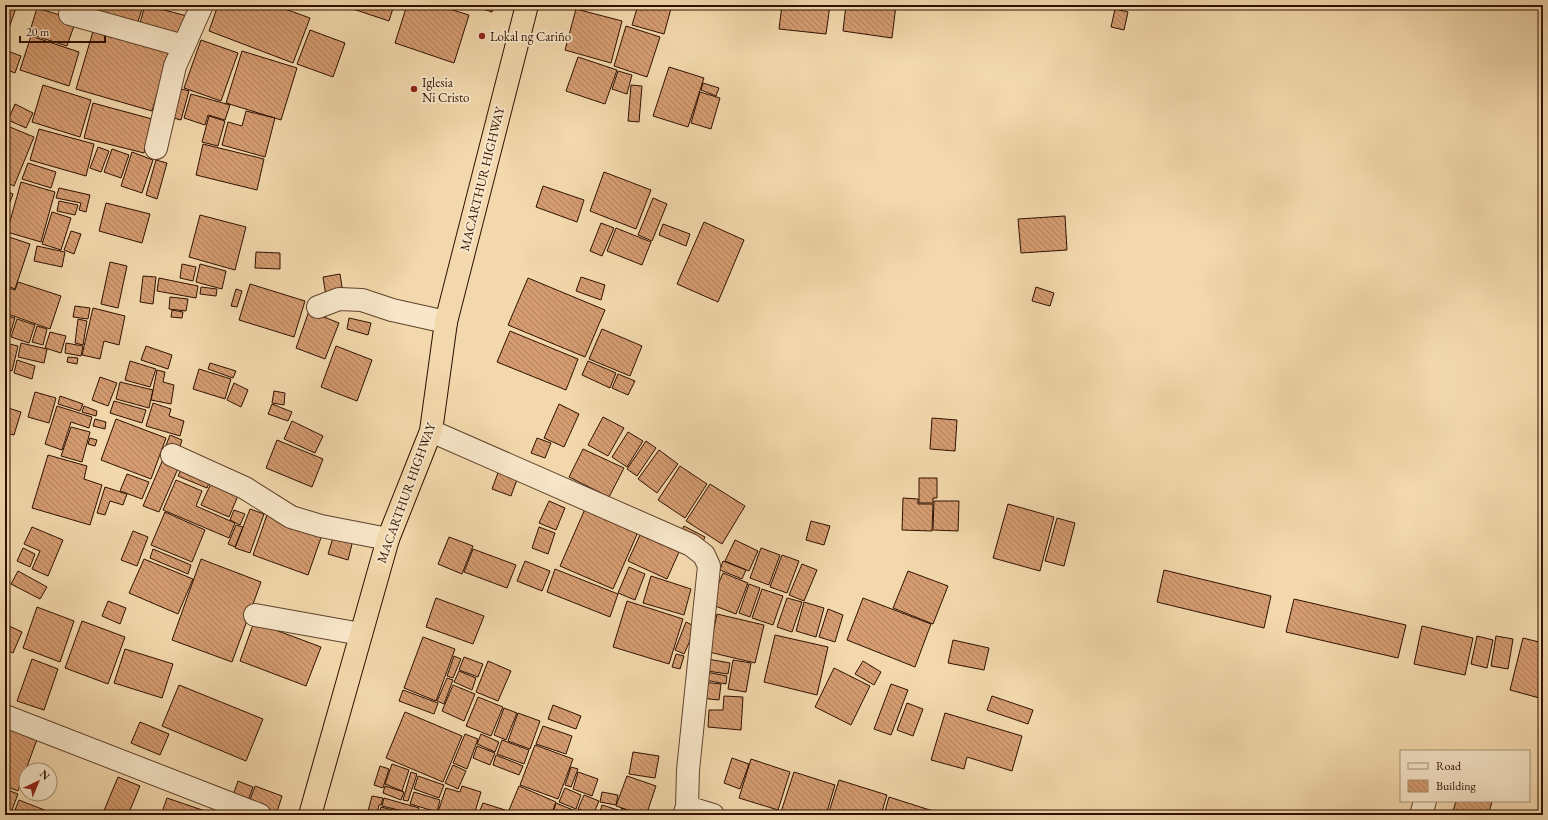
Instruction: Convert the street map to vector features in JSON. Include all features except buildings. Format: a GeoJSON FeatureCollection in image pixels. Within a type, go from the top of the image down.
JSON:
{"type":"FeatureCollection","features":[{"type":"Feature","properties":{"kind":"highway","name":"MACARTHUR HIGHWAY"},"geometry":{"type":"LineString","coordinates":[[310,815],[388,539],[431,431],[446,322],[527,5]]}},
{"type":"Feature","properties":{"kind":"street"},"geometry":{"type":"LineString","coordinates":[[156,148],[175,66],[202,5]]}},
{"type":"Feature","properties":{"kind":"street"},"geometry":{"type":"LineString","coordinates":[[70,14],[184,46]]}},
{"type":"Feature","properties":{"kind":"street"},"geometry":{"type":"LineString","coordinates":[[318,307],[338,299],[362,300],[392,310],[446,322]]}},
{"type":"Feature","properties":{"kind":"street"},"geometry":{"type":"LineString","coordinates":[[431,431],[691,545],[704,555],[709,566],[685,811],[713,815]]}},
{"type":"Feature","properties":{"kind":"street"},"geometry":{"type":"LineString","coordinates":[[172,455],[245,488],[291,517],[321,526],[388,539]]}},
{"type":"Feature","properties":{"kind":"street"},"geometry":{"type":"LineString","coordinates":[[255,615],[361,634]]}},
{"type":"Feature","properties":{"kind":"street"},"geometry":{"type":"LineString","coordinates":[[5,716],[260,815]]}},
{"type":"Feature","properties":{"kind":"street"},"geometry":{"type":"LineString","coordinates":[[1421,815],[1425,802]]}},
{"type":"Feature","properties":{"kind":"place","name":"Lokal ng Cariño"},"geometry":{"type":"Point","coordinates":[482,36]}},
{"type":"Feature","properties":{"kind":"place","name":"Iglesia Ni Cristo"},"geometry":{"type":"Point","coordinates":[414,89]}}]}
